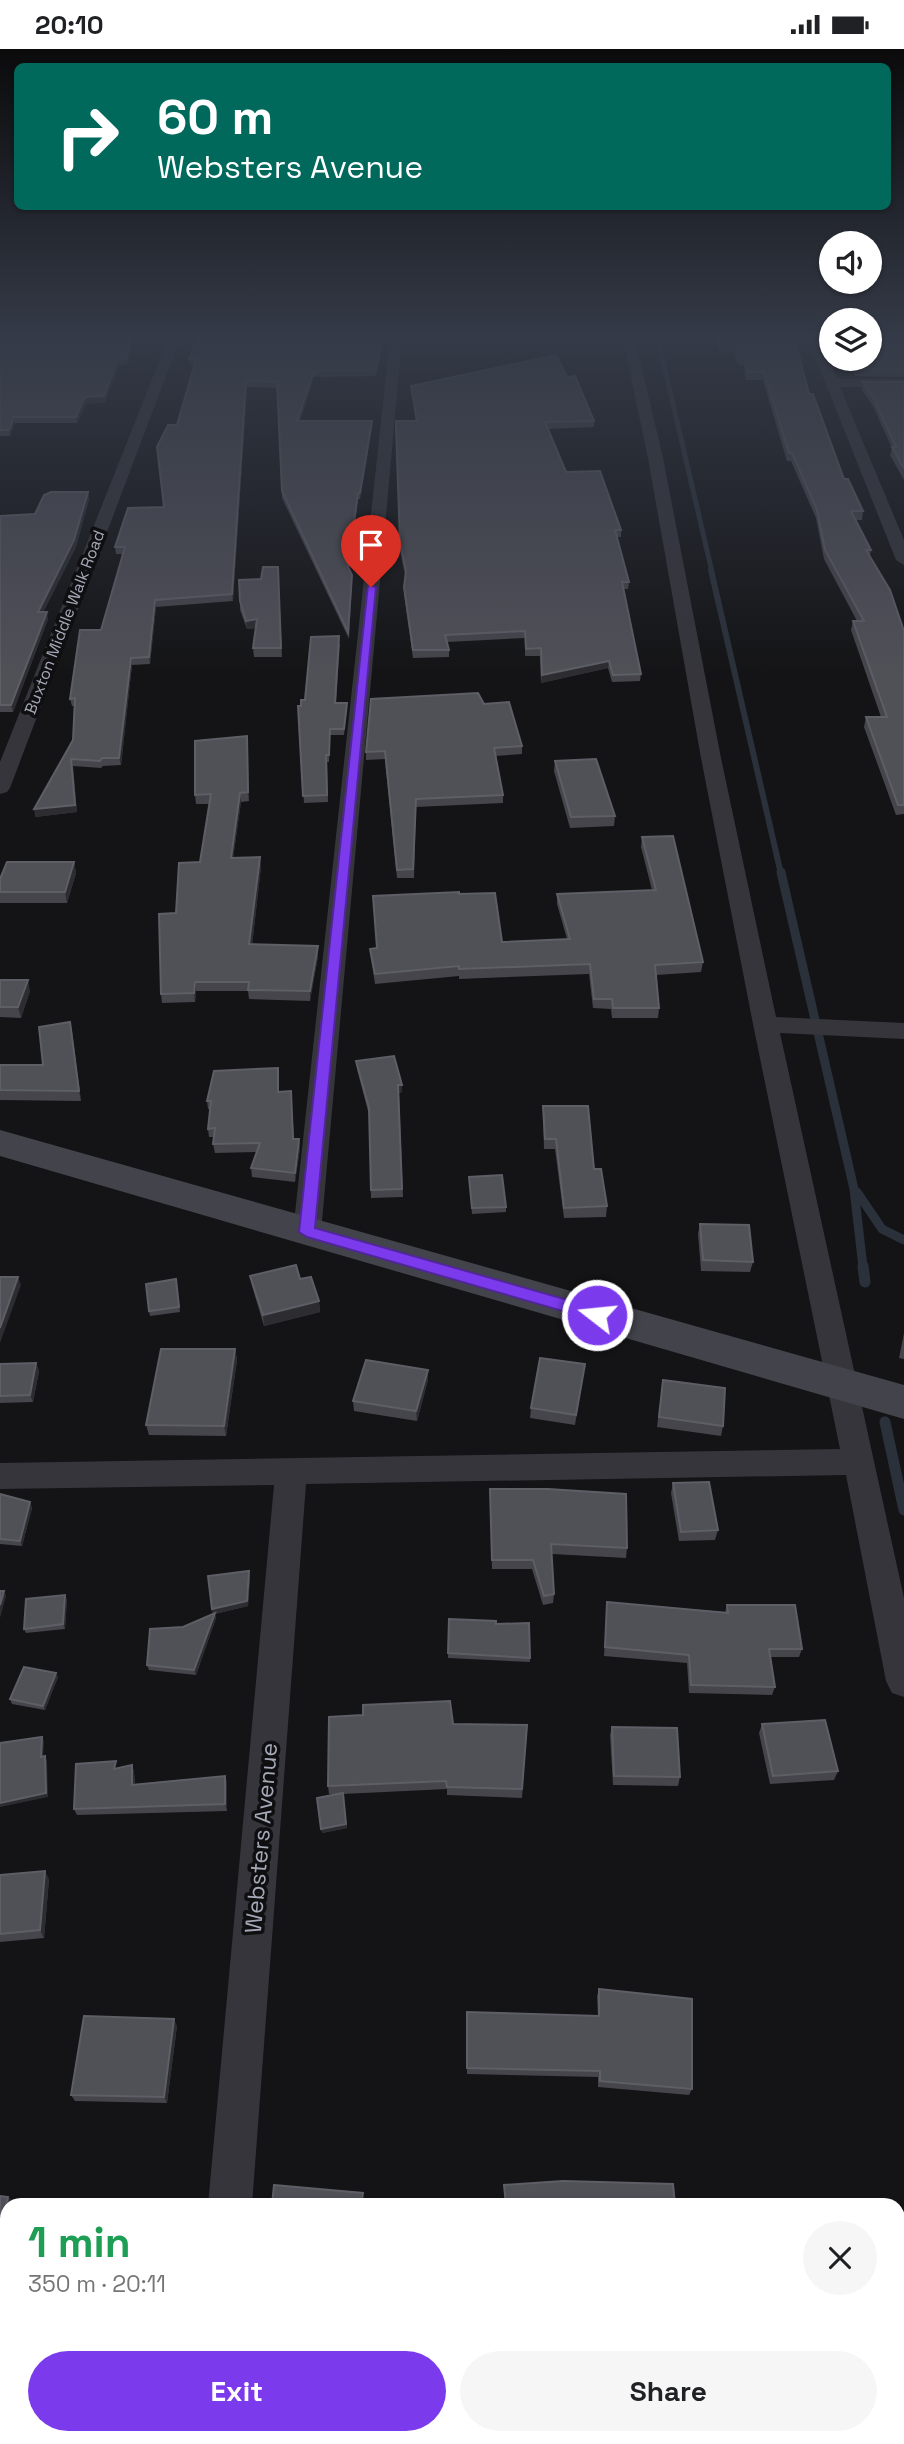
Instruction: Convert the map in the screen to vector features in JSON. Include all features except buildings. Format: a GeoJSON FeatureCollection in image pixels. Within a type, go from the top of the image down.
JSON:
{"type":"FeatureCollection","features":[{"type":"Feature","properties":{"kind":"main road"},"geometry":{"type":"LineString","coordinates":[[0,1143],[904,1402]]}},
{"type":"Feature","properties":{"kind":"street","name":"Buxton Middle Walk Road"},"geometry":{"type":"LineString","coordinates":[[0,788],[131,451]]}},
{"type":"Feature","properties":{"kind":"street"},"geometry":{"type":"LineString","coordinates":[[307,1232],[385,451]]}},
{"type":"Feature","properties":{"kind":"street"},"geometry":{"type":"LineString","coordinates":[[655,451],[718,796],[774,1025],[904,1681]]}},
{"type":"Feature","properties":{"kind":"street"},"geometry":{"type":"LineString","coordinates":[[861,451],[903,555]]}},
{"type":"Feature","properties":{"kind":"street"},"geometry":{"type":"LineString","coordinates":[[774,1025],[904,1031]]}},
{"type":"Feature","properties":{"kind":"street"},"geometry":{"type":"LineString","coordinates":[[0,1476],[860,1462]]}},
{"type":"Feature","properties":{"kind":"street","name":"Websters Avenue"},"geometry":{"type":"LineString","coordinates":[[231,2198],[291,1470]]}},
{"type":"Feature","properties":{"kind":"waterway"},"geometry":{"type":"LineString","coordinates":[[684,451],[712,572]]}},
{"type":"Feature","properties":{"kind":"waterway"},"geometry":{"type":"LineString","coordinates":[[711,570],[781,874]]}},
{"type":"Feature","properties":{"kind":"waterway"},"geometry":{"type":"LineString","coordinates":[[781,872],[854,1189],[863,1267]]}},
{"type":"Feature","properties":{"kind":"waterway"},"geometry":{"type":"LineString","coordinates":[[857,1192],[882,1229],[904,1240]]}},
{"type":"Feature","properties":{"kind":"waterway"},"geometry":{"type":"LineString","coordinates":[[863,1266],[865,1282]]}},
{"type":"Feature","properties":{"kind":"waterway"},"geometry":{"type":"LineString","coordinates":[[885,1422],[904,1510]]}},
{"type":"Feature","properties":{"kind":"route"},"geometry":{"type":"LineString","coordinates":[[371,587],[307,1232],[597,1315]]}}]}
